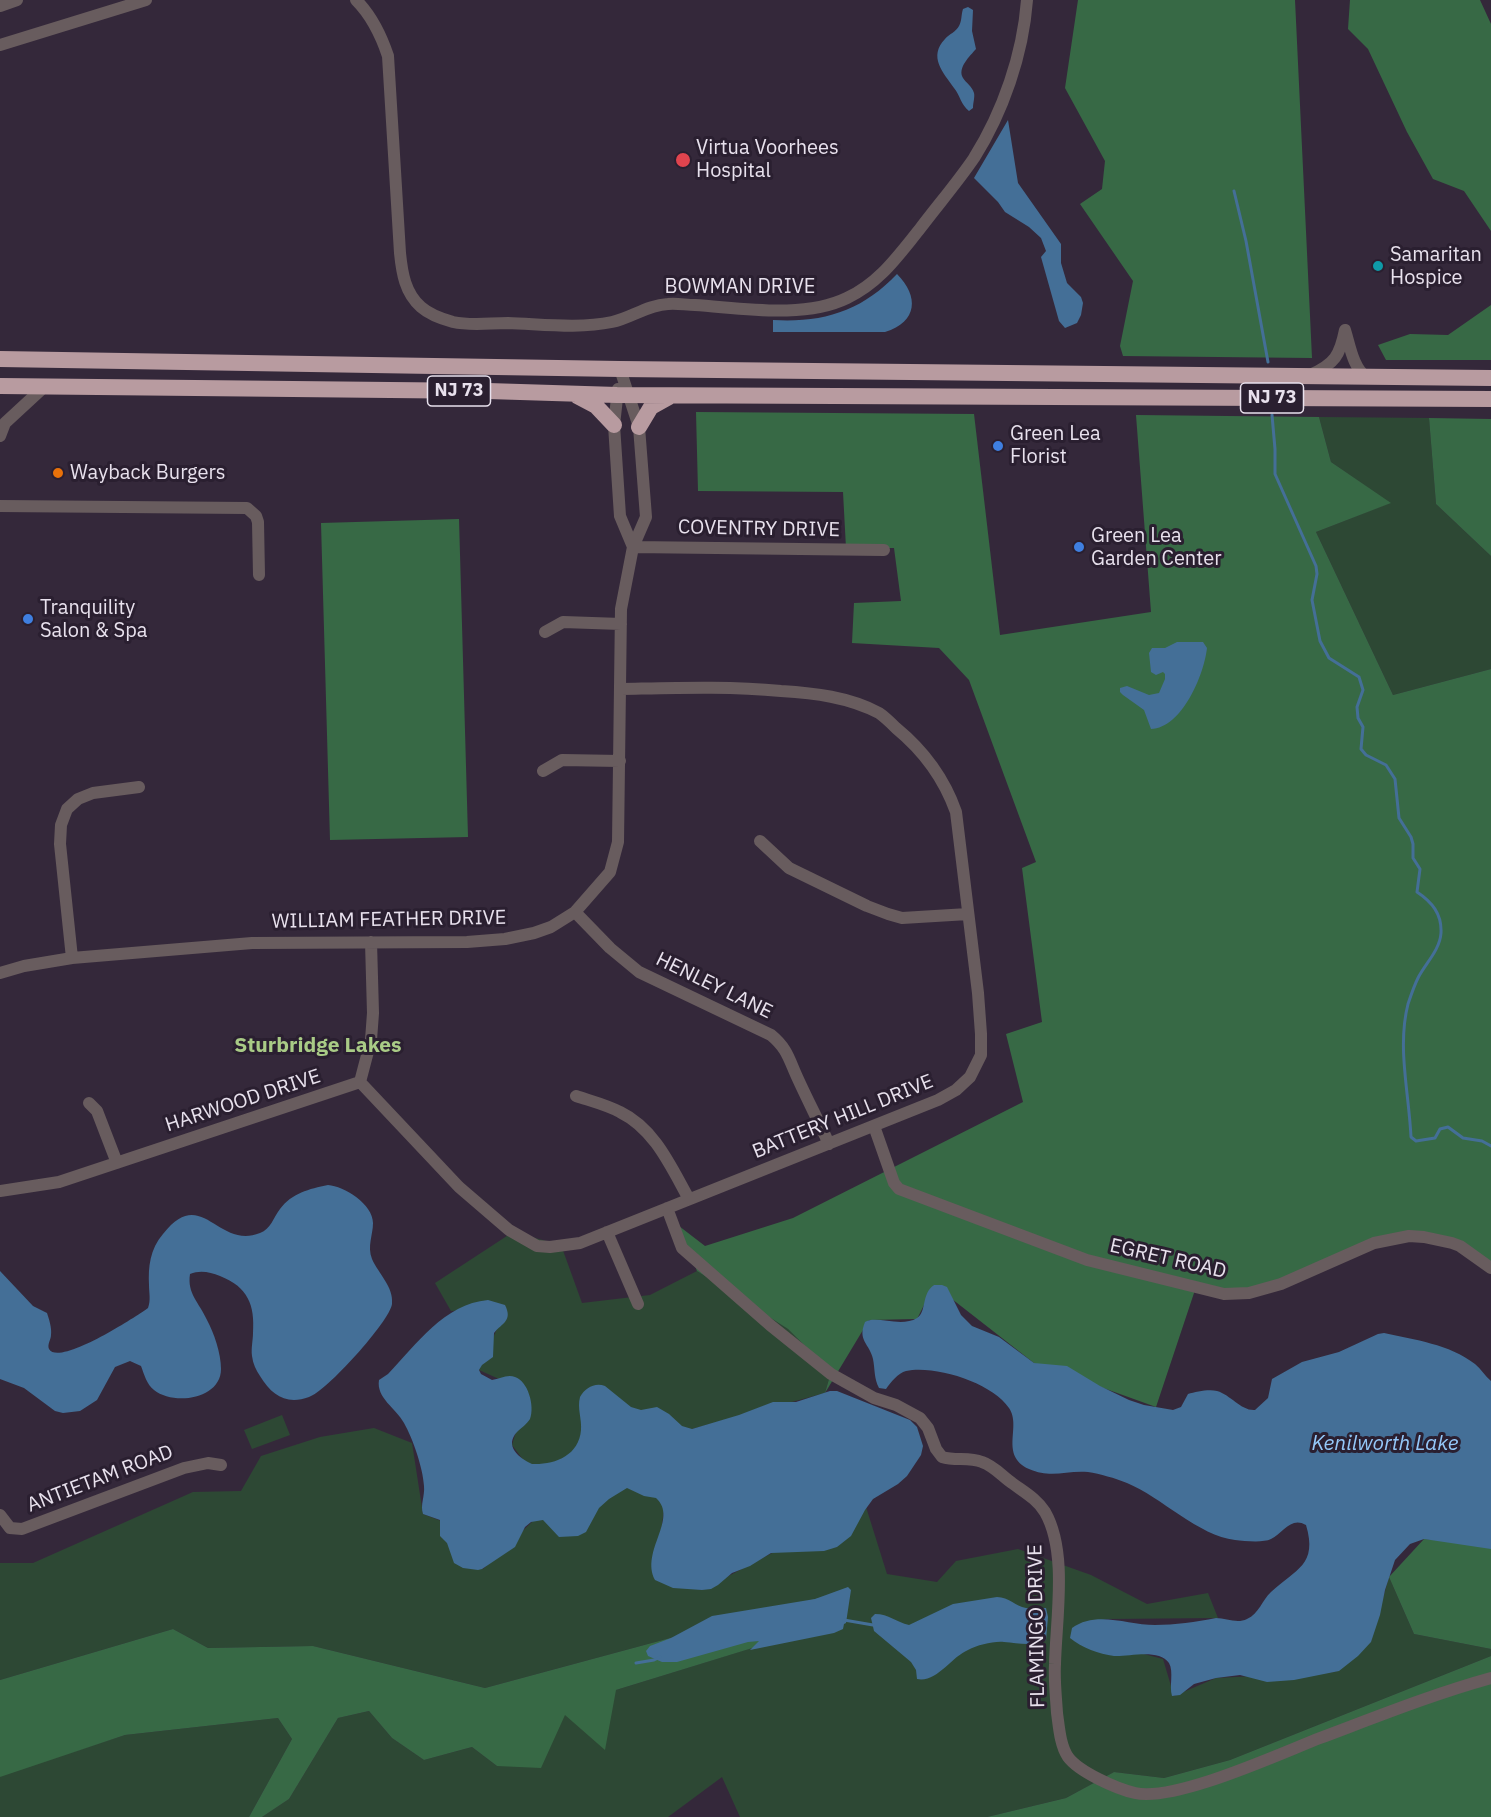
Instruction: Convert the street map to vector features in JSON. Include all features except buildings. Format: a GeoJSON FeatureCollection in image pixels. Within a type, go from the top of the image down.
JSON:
{"type":"FeatureCollection","features":[{"type":"Feature","properties":{"kind":"highway"},"geometry":{"type":"LineString","coordinates":[[0,353],[37,359]]}},
{"type":"Feature","properties":{"kind":"highway","name":"NJ 73"},"geometry":{"type":"LineString","coordinates":[[0,359],[620,369],[1491,378]]}},
{"type":"Feature","properties":{"kind":"highway","name":"NJ 73"},"geometry":{"type":"LineString","coordinates":[[0,386],[623,395],[1491,399]]}},
{"type":"Feature","properties":{"kind":"highway"},"geometry":{"type":"LineString","coordinates":[[573,394],[596,406],[614,425]]}},
{"type":"Feature","properties":{"kind":"highway"},"geometry":{"type":"LineString","coordinates":[[639,427],[651,407],[672,395]]}},
{"type":"Feature","properties":{"kind":"street"},"geometry":{"type":"LineString","coordinates":[[0,6],[17,0]]}},
{"type":"Feature","properties":{"kind":"street"},"geometry":{"type":"LineString","coordinates":[[0,45],[146,0]]}},
{"type":"Feature","properties":{"kind":"street","name":"BOWMAN DRIVE"},"geometry":{"type":"LineString","coordinates":[[356,0],[367,11],[381,35],[388,56],[400,253],[403,278],[409,292],[420,306],[435,316],[454,322],[597,324],[622,319],[649,307],[669,303],[784,310],[816,308],[846,299],[866,288],[886,271],[975,156],[999,106],[1015,65],[1022,39],[1027,0]]}},
{"type":"Feature","properties":{"kind":"street"},"geometry":{"type":"LineString","coordinates":[[1308,376],[1325,368],[1341,351],[1345,330],[1353,358],[1361,374],[1367,378]]}},
{"type":"Feature","properties":{"kind":"street","name":"WILLIAM FEATHER DRIVE"},"geometry":{"type":"LineString","coordinates":[[0,973],[24,966],[72,958],[252,943],[467,942],[505,939],[551,927],[575,912],[610,872],[618,842],[621,609],[633,547],[646,517],[639,427],[623,395],[620,369]]}},
{"type":"Feature","properties":{"kind":"street"},"geometry":{"type":"LineString","coordinates":[[1053,397],[1054,374]]}},
{"type":"Feature","properties":{"kind":"street"},"geometry":{"type":"LineString","coordinates":[[0,436],[5,423],[44,387]]}},
{"type":"Feature","properties":{"kind":"street","name":"WILLIAM FEATHER DRIVE"},"geometry":{"type":"LineString","coordinates":[[623,395],[614,425],[620,516],[633,547]]}},
{"type":"Feature","properties":{"kind":"street"},"geometry":{"type":"LineString","coordinates":[[0,506],[247,508],[256,516],[258,522],[259,575]]}},
{"type":"Feature","properties":{"kind":"street","name":"COVENTRY DRIVE"},"geometry":{"type":"LineString","coordinates":[[633,547],[884,550]]}},
{"type":"Feature","properties":{"kind":"street"},"geometry":{"type":"LineString","coordinates":[[545,632],[563,622],[621,624]]}},
{"type":"Feature","properties":{"kind":"street","name":"BATTERY HILL DRIVE"},"geometry":{"type":"LineString","coordinates":[[360,1082],[459,1187],[509,1230],[537,1246],[550,1247],[580,1243],[874,1126],[938,1100],[956,1090],[970,1077],[981,1055],[978,993],[956,812],[948,792],[930,762],[909,739],[880,714],[853,702],[819,694],[736,687],[621,689]]}},
{"type":"Feature","properties":{"kind":"street"},"geometry":{"type":"LineString","coordinates":[[543,771],[562,760],[620,761]]}},
{"type":"Feature","properties":{"kind":"street"},"geometry":{"type":"LineString","coordinates":[[72,958],[60,844],[61,825],[67,809],[78,799],[93,793],[139,787]]}},
{"type":"Feature","properties":{"kind":"street"},"geometry":{"type":"LineString","coordinates":[[760,841],[789,868],[888,914],[902,918],[968,914]]}},
{"type":"Feature","properties":{"kind":"street","name":"HENLEY LANE"},"geometry":{"type":"LineString","coordinates":[[575,912],[610,948],[639,972],[771,1035],[782,1044],[829,1144]]}},
{"type":"Feature","properties":{"kind":"street"},"geometry":{"type":"LineString","coordinates":[[360,1082],[371,1040],[373,1013],[371,942]]}},
{"type":"Feature","properties":{"kind":"street","name":"HARWOOD DRIVE"},"geometry":{"type":"LineString","coordinates":[[0,1191],[59,1182],[360,1082]]}},
{"type":"Feature","properties":{"kind":"street"},"geometry":{"type":"LineString","coordinates":[[576,1096],[619,1111],[644,1129],[655,1140],[689,1200]]}},
{"type":"Feature","properties":{"kind":"street"},"geometry":{"type":"LineString","coordinates":[[88,1103],[97,1111],[117,1162]]}},
{"type":"Feature","properties":{"kind":"street","name":"EGRET ROAD"},"geometry":{"type":"LineString","coordinates":[[874,1126],[894,1183],[899,1189],[1087,1260],[1171,1282],[1224,1294],[1249,1293],[1281,1284],[1374,1243],[1409,1236],[1424,1237],[1460,1246],[1491,1269]]}},
{"type":"Feature","properties":{"kind":"street","name":"FLAMINGO DRIVE"},"geometry":{"type":"LineString","coordinates":[[667,1208],[682,1248],[770,1325],[826,1370],[874,1398],[896,1405],[920,1418],[928,1428],[936,1449],[942,1457],[976,1460],[989,1465],[1035,1500],[1045,1512],[1058,1543],[1058,1619],[1055,1664],[1058,1722],[1068,1757],[1080,1768],[1134,1793],[1169,1791],[1232,1773],[1357,1724],[1491,1678]]}},
{"type":"Feature","properties":{"kind":"street"},"geometry":{"type":"LineString","coordinates":[[607,1232],[638,1304]]}},
{"type":"Feature","properties":{"kind":"street","name":"ANTIETAM ROAD"},"geometry":{"type":"LineString","coordinates":[[0,1515],[10,1528],[22,1529],[184,1468],[208,1463],[220,1465]]}},
{"type":"Feature","properties":{"kind":"green space"},"geometry":{"type":"Polygon","coordinates":[[[1078,0],[1295,0],[1312,358],[1123,356],[1120,346],[1133,281],[1080,204],[1102,189],[1105,161],[1065,88],[1078,0]]]}},
{"type":"Feature","properties":{"kind":"green space"},"geometry":{"type":"Polygon","coordinates":[[[1350,0],[1480,0],[1491,24],[1491,231],[1464,191],[1433,179],[1407,132],[1368,49],[1348,29],[1350,0]]]}},
{"type":"Feature","properties":{"kind":"green space"},"geometry":{"type":"Polygon","coordinates":[[[1491,305],[1491,360],[1386,360],[1378,345],[1410,334],[1448,335],[1491,305]]]}},
{"type":"Feature","properties":{"kind":"green space"},"geometry":{"type":"Polygon","coordinates":[[[696,412],[974,414],[1000,635],[1151,612],[1136,415],[1319,417],[1331,462],[1391,503],[1316,532],[1393,695],[1491,669],[1491,1263],[1417,1233],[1245,1294],[1196,1287],[1156,1407],[1034,1363],[934,1285],[917,1319],[869,1320],[825,1393],[831,1372],[788,1329],[697,1271],[679,1226],[705,1246],[793,1218],[1023,1102],[1006,1034],[1042,1022],[1022,868],[1036,862],[969,680],[939,648],[852,643],[854,603],[901,601],[894,548],[846,548],[843,492],[698,491],[696,412]]]}},
{"type":"Feature","properties":{"kind":"green space"},"geometry":{"type":"Polygon","coordinates":[[[1319,417],[1429,418],[1436,504],[1491,556],[1491,669],[1393,695],[1316,532],[1390,503],[1331,462],[1319,417]]]}},
{"type":"Feature","properties":{"kind":"green space"},"geometry":{"type":"Polygon","coordinates":[[[1429,418],[1491,419],[1491,556],[1436,504],[1429,418]]]}},
{"type":"Feature","properties":{"kind":"green space"},"geometry":{"type":"Polygon","coordinates":[[[459,519],[468,837],[330,840],[321,523],[459,519]]]}},
{"type":"Feature","properties":{"kind":"green space"},"geometry":{"type":"Polygon","coordinates":[[[513,1232],[561,1245],[582,1303],[650,1295],[697,1271],[788,1329],[831,1372],[825,1393],[692,1429],[664,1509],[655,1579],[702,1590],[774,1552],[837,1547],[866,1507],[887,1574],[937,1582],[956,1561],[1018,1549],[1091,1575],[1147,1604],[1208,1593],[1218,1618],[1106,1619],[1071,1635],[1163,1659],[1174,1696],[1216,1678],[1335,1672],[1371,1641],[1389,1577],[1414,1634],[1491,1649],[1491,1656],[1230,1760],[1164,1778],[1114,1772],[1066,1798],[987,1817],[740,1817],[722,1777],[668,1817],[262,1817],[289,1799],[338,1718],[369,1711],[392,1738],[424,1760],[472,1747],[497,1766],[565,1714],[616,1690],[836,1622],[848,1590],[485,1688],[313,1646],[208,1648],[173,1629],[0,1680],[0,1563],[33,1563],[193,1492],[241,1491],[261,1456],[320,1437],[374,1428],[412,1443],[423,1514],[441,1521],[483,1569],[534,1520],[524,1461],[512,1445],[528,1392],[479,1370],[506,1308],[451,1311],[435,1283],[513,1232]]]}},
{"type":"Feature","properties":{"kind":"green space"},"geometry":{"type":"Polygon","coordinates":[[[282,1415],[290,1435],[252,1449],[244,1430],[282,1415]]]}},
{"type":"Feature","properties":{"kind":"green space"},"geometry":{"type":"Polygon","coordinates":[[[1424,1539],[1491,1543],[1491,1649],[1414,1634],[1389,1577],[1424,1539]]]}},
{"type":"Feature","properties":{"kind":"green space"},"geometry":{"type":"Polygon","coordinates":[[[848,1590],[837,1622],[616,1690],[605,1750],[565,1715],[541,1768],[497,1766],[472,1747],[424,1760],[392,1738],[369,1711],[338,1718],[289,1799],[262,1817],[249,1817],[292,1739],[278,1718],[125,1735],[0,1777],[0,1680],[173,1629],[208,1648],[313,1646],[485,1688],[848,1590]]]}},
{"type":"Feature","properties":{"kind":"green space"},"geometry":{"type":"Polygon","coordinates":[[[1491,1656],[1491,1817],[987,1817],[1066,1798],[1114,1772],[1164,1778],[1230,1760],[1491,1656]]]}},
{"type":"Feature","properties":{"kind":"green space"},"geometry":{"type":"Polygon","coordinates":[[[278,1718],[292,1739],[249,1817],[0,1817],[0,1777],[2,1775],[125,1735],[278,1718]]]}},
{"type":"Feature","properties":{"kind":"water"},"geometry":{"type":"Polygon","coordinates":[[[968,7],[973,10],[972,31],[976,49],[965,62],[962,70],[963,78],[974,93],[973,108],[969,111],[942,70],[937,58],[940,46],[958,28],[963,9],[968,7]]]}},
{"type":"Feature","properties":{"kind":"water"},"geometry":{"type":"Polygon","coordinates":[[[1008,120],[1018,183],[1061,244],[1061,263],[1067,283],[1081,297],[1083,303],[1077,323],[1065,328],[1059,321],[1041,257],[1046,251],[1041,238],[1029,227],[1005,212],[974,178],[1008,120]]]}},
{"type":"Feature","properties":{"kind":"water"},"geometry":{"type":"Polygon","coordinates":[[[897,274],[909,291],[912,307],[904,322],[896,328],[885,332],[773,332],[773,320],[825,317],[856,306],[884,287],[897,274]]]}},
{"type":"Feature","properties":{"kind":"water"},"geometry":{"type":"Polygon","coordinates":[[[1177,642],[1203,642],[1207,648],[1205,659],[1196,685],[1182,710],[1172,720],[1151,729],[1144,710],[1123,695],[1120,688],[1127,686],[1149,695],[1159,693],[1165,674],[1163,672],[1156,675],[1151,672],[1149,653],[1152,648],[1165,648],[1177,642]]]}},
{"type":"Feature","properties":{"kind":"water"},"geometry":{"type":"Polygon","coordinates":[[[328,1185],[349,1192],[363,1203],[372,1216],[370,1245],[372,1259],[391,1292],[392,1304],[389,1313],[369,1340],[329,1383],[309,1397],[287,1399],[270,1389],[253,1362],[253,1314],[248,1298],[230,1280],[212,1273],[201,1272],[190,1274],[190,1287],[215,1337],[221,1369],[219,1379],[205,1393],[184,1398],[163,1395],[149,1385],[141,1366],[130,1361],[115,1367],[97,1400],[80,1411],[63,1413],[55,1411],[24,1388],[0,1379],[0,1271],[33,1306],[47,1313],[51,1329],[49,1349],[56,1353],[67,1351],[98,1338],[148,1308],[151,1258],[163,1234],[177,1220],[189,1215],[199,1216],[232,1233],[245,1236],[260,1233],[269,1226],[280,1209],[295,1195],[328,1185]]]}},
{"type":"Feature","properties":{"kind":"water","name":"Kenilworth Lake"},"geometry":{"type":"Polygon","coordinates":[[[934,1285],[947,1287],[961,1315],[972,1326],[999,1337],[1034,1363],[1067,1366],[1129,1400],[1173,1410],[1181,1407],[1188,1394],[1210,1390],[1222,1393],[1245,1408],[1255,1410],[1268,1398],[1272,1379],[1302,1362],[1339,1352],[1378,1334],[1384,1333],[1443,1347],[1465,1357],[1491,1381],[1491,1549],[1424,1539],[1410,1544],[1395,1560],[1371,1642],[1339,1671],[1294,1680],[1267,1682],[1240,1675],[1216,1678],[1194,1684],[1180,1695],[1172,1696],[1170,1667],[1164,1658],[1151,1654],[1114,1656],[1097,1652],[1070,1638],[1072,1628],[1091,1620],[1102,1619],[1155,1625],[1216,1618],[1235,1621],[1247,1619],[1255,1614],[1268,1595],[1296,1571],[1307,1558],[1309,1538],[1306,1525],[1291,1524],[1271,1539],[1263,1541],[1221,1537],[1194,1524],[1140,1489],[1118,1479],[1088,1472],[1052,1474],[1029,1469],[1015,1456],[1012,1416],[1009,1408],[1001,1399],[977,1384],[947,1373],[918,1370],[903,1372],[886,1389],[879,1388],[875,1378],[873,1359],[862,1334],[865,1322],[876,1320],[904,1322],[917,1318],[922,1312],[927,1293],[934,1285]]]}},
{"type":"Feature","properties":{"kind":"water"},"geometry":{"type":"Polygon","coordinates":[[[488,1300],[505,1305],[508,1315],[506,1321],[494,1333],[493,1357],[479,1370],[481,1374],[492,1380],[512,1376],[524,1383],[531,1401],[530,1419],[513,1437],[512,1442],[518,1455],[532,1464],[557,1461],[576,1446],[581,1430],[580,1397],[594,1385],[605,1386],[631,1407],[641,1410],[657,1407],[682,1426],[692,1429],[773,1402],[796,1402],[830,1391],[837,1391],[910,1420],[917,1427],[923,1446],[921,1455],[907,1476],[873,1499],[851,1536],[837,1547],[824,1551],[771,1553],[750,1566],[732,1573],[711,1589],[673,1588],[655,1580],[652,1558],[662,1526],[662,1506],[656,1498],[644,1496],[627,1488],[599,1508],[586,1532],[578,1536],[559,1537],[543,1520],[531,1522],[525,1527],[515,1547],[482,1569],[463,1568],[454,1563],[447,1543],[440,1536],[440,1520],[423,1514],[424,1486],[417,1454],[401,1418],[383,1398],[379,1380],[388,1374],[432,1327],[445,1317],[472,1303],[488,1300]]]}},
{"type":"Feature","properties":{"kind":"water"},"geometry":{"type":"Polygon","coordinates":[[[848,1587],[851,1590],[846,1623],[843,1629],[834,1633],[750,1650],[759,1641],[748,1642],[677,1662],[662,1662],[648,1656],[646,1651],[650,1646],[671,1638],[712,1616],[815,1599],[848,1587]]]}},
{"type":"Feature","properties":{"kind":"water"},"geometry":{"type":"Polygon","coordinates":[[[997,1597],[1005,1598],[1026,1608],[1046,1608],[1048,1617],[1046,1640],[1030,1644],[1000,1642],[981,1645],[962,1653],[937,1673],[924,1679],[917,1679],[916,1670],[911,1662],[874,1631],[871,1618],[875,1614],[880,1614],[909,1625],[953,1604],[997,1597]]]}},
{"type":"Feature","properties":{"kind":"waterway"},"geometry":{"type":"LineString","coordinates":[[1234,191],[1246,241],[1268,362]]}},
{"type":"Feature","properties":{"kind":"waterway"},"geometry":{"type":"LineString","coordinates":[[1272,415],[1275,474],[1316,566],[1317,574],[1312,600],[1320,641],[1329,658],[1359,677],[1363,690],[1357,707],[1358,718],[1363,727],[1361,749],[1366,755],[1386,765],[1395,779],[1399,818],[1411,837],[1413,858],[1420,869],[1417,892],[1431,904],[1440,920],[1441,933],[1438,945],[1417,981],[1408,1004],[1405,1020],[1404,1053],[1411,1137],[1416,1141],[1435,1138],[1440,1129],[1448,1127],[1463,1138],[1482,1141],[1491,1146]]}},
{"type":"Feature","properties":{"kind":"waterway"},"geometry":{"type":"LineString","coordinates":[[844,1620],[873,1625]]}},
{"type":"Feature","properties":{"kind":"waterway"},"geometry":{"type":"LineString","coordinates":[[636,1663],[660,1657]]}},
{"type":"Feature","properties":{"kind":"place","name":"Virtua Voorhees Hospital"},"geometry":{"type":"Point","coordinates":[683,160]}},
{"type":"Feature","properties":{"kind":"place","name":"Samaritan Hospice"},"geometry":{"type":"Point","coordinates":[1378,266]}},
{"type":"Feature","properties":{"kind":"place","name":"Green Lea Florist"},"geometry":{"type":"Point","coordinates":[998,446]}},
{"type":"Feature","properties":{"kind":"place","name":"Wayback Burgers"},"geometry":{"type":"Point","coordinates":[58,473]}},
{"type":"Feature","properties":{"kind":"place","name":"Green Lea Garden Center"},"geometry":{"type":"Point","coordinates":[1079,547]}},
{"type":"Feature","properties":{"kind":"place","name":"Tranquility Salon & Spa"},"geometry":{"type":"Point","coordinates":[28,619]}},
{"type":"Feature","properties":{"kind":"district","name":"Sturbridge Lakes"},"geometry":{"type":"Point","coordinates":[318,1046]}}]}
